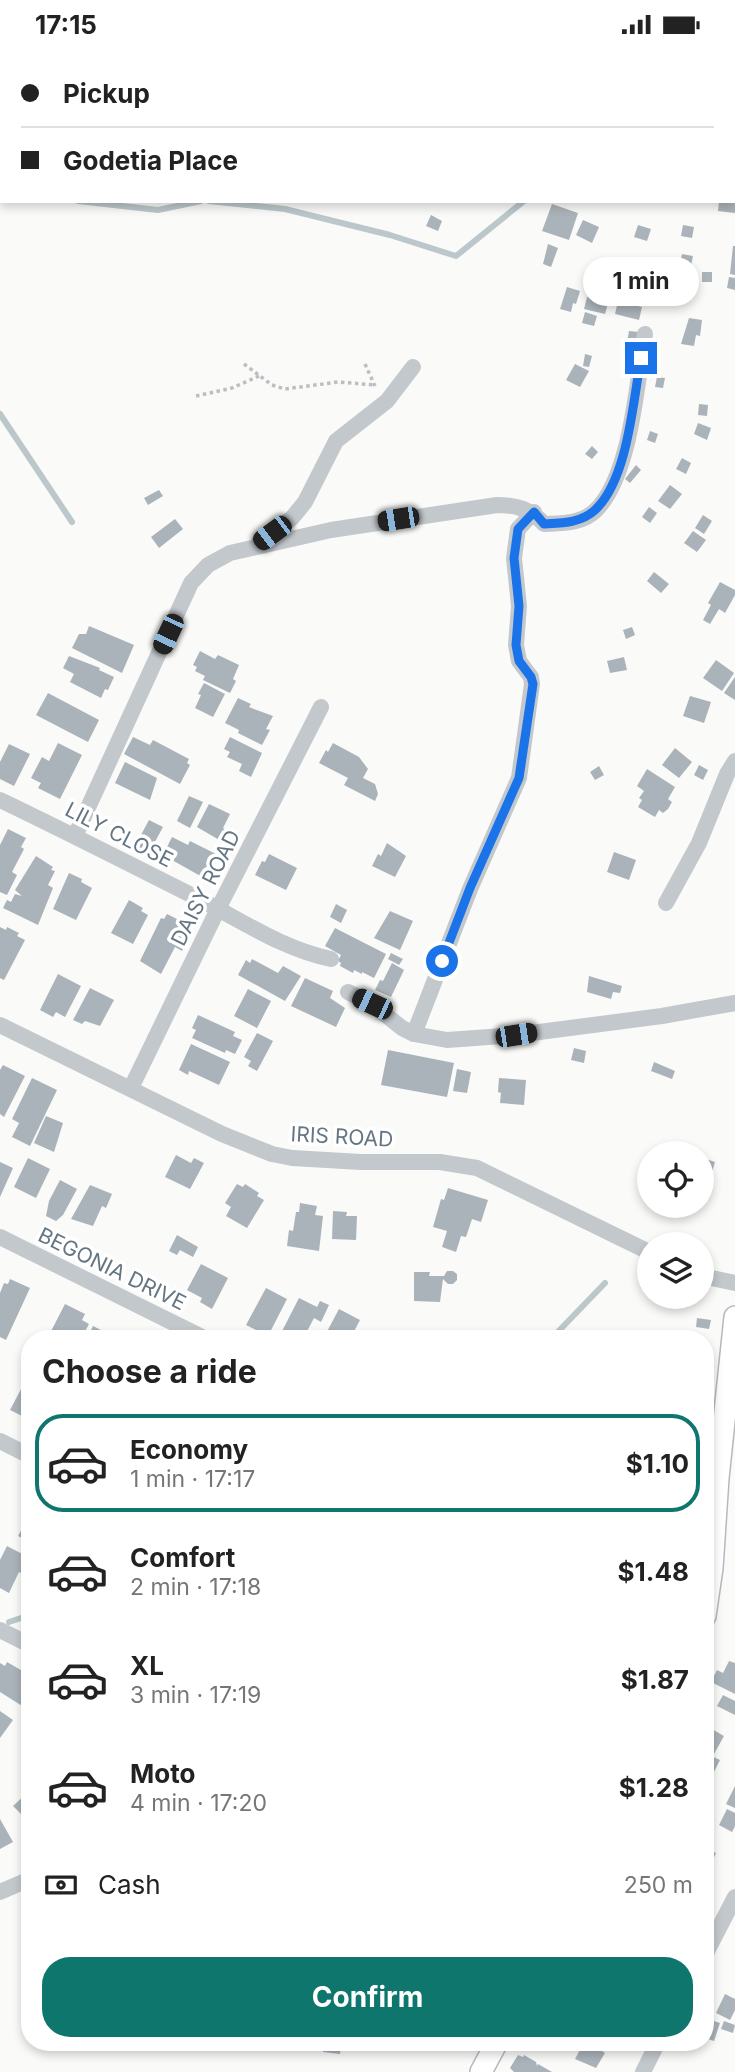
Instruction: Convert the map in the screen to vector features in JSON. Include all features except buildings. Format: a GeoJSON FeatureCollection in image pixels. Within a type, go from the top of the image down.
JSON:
{"type":"FeatureCollection","features":[{"type":"Feature","properties":{"kind":"street"},"geometry":{"type":"LineString","coordinates":[[75,836],[191,583],[208,565],[230,553],[331,530],[497,505],[509,505],[534,512],[544,524],[570,523],[584,518],[596,510],[615,480],[625,454],[645,334]]}},
{"type":"Feature","properties":{"kind":"street"},"geometry":{"type":"LineString","coordinates":[[252,548],[292,518],[316,481],[333,445],[393,395],[413,367]]}},
{"type":"Feature","properties":{"kind":"street"},"geometry":{"type":"LineString","coordinates":[[414,1034],[470,888],[521,771],[522,748],[528,728],[533,684],[519,661],[516,645],[519,606],[514,552],[518,529],[534,512]]}},
{"type":"Feature","properties":{"kind":"street","name":"DAISY ROAD"},"geometry":{"type":"LineString","coordinates":[[131,1088],[321,707]]}},
{"type":"Feature","properties":{"kind":"street"},"geometry":{"type":"LineString","coordinates":[[666,903],[699,843],[735,761]]}},
{"type":"Feature","properties":{"kind":"street","name":"LILY CLOSE"},"geometry":{"type":"LineString","coordinates":[[0,800],[218,909],[276,941],[331,959]]}},
{"type":"Feature","properties":{"kind":"street"},"geometry":{"type":"LineString","coordinates":[[348,992],[372,1004],[414,1034],[433,1039],[462,1041],[688,1012],[735,1003]]}},
{"type":"Feature","properties":{"kind":"street","name":"IRIS ROAD"},"geometry":{"type":"LineString","coordinates":[[0,1025],[222,1134],[272,1154],[292,1158],[440,1162],[477,1168],[637,1246]]}},
{"type":"Feature","properties":{"kind":"street","name":"BEGONIA DRIVE"},"geometry":{"type":"LineString","coordinates":[[0,1237],[187,1330]]}},
{"type":"Feature","properties":{"kind":"street"},"geometry":{"type":"LineString","coordinates":[[714,1279],[735,1283]]}},
{"type":"Feature","properties":{"kind":"street"},"geometry":{"type":"LineString","coordinates":[[714,1538],[735,1317]]}},
{"type":"Feature","properties":{"kind":"street"},"geometry":{"type":"LineString","coordinates":[[0,1441],[21,1452]]}},
{"type":"Feature","properties":{"kind":"street"},"geometry":{"type":"LineString","coordinates":[[0,1630],[21,1640]]}},
{"type":"Feature","properties":{"kind":"street"},"geometry":{"type":"LineString","coordinates":[[0,1892],[21,1883]]}},
{"type":"Feature","properties":{"kind":"street"},"geometry":{"type":"LineString","coordinates":[[714,1938],[735,1897]]}},
{"type":"Feature","properties":{"kind":"street"},"geometry":{"type":"LineString","coordinates":[[481,2072],[492,2051]]}},
{"type":"Feature","properties":{"kind":"street"},"geometry":{"type":"LineString","coordinates":[[643,2072],[654,2051]]}},
{"type":"Feature","properties":{"kind":"path"},"geometry":{"type":"LineString","coordinates":[[244,364],[274,386],[285,389],[338,382],[375,384]]}},
{"type":"Feature","properties":{"kind":"path"},"geometry":{"type":"LineString","coordinates":[[365,364],[383,404]]}},
{"type":"Feature","properties":{"kind":"path"},"geometry":{"type":"LineString","coordinates":[[196,396],[232,388],[259,376]]}},
{"type":"Feature","properties":{"kind":"waterway"},"geometry":{"type":"LineString","coordinates":[[96,203],[158,210],[191,203]]}},
{"type":"Feature","properties":{"kind":"waterway"},"geometry":{"type":"LineString","coordinates":[[228,203],[285,209],[390,235],[456,256],[522,203]]}},
{"type":"Feature","properties":{"kind":"waterway"},"geometry":{"type":"LineString","coordinates":[[0,414],[72,522]]}},
{"type":"Feature","properties":{"kind":"waterway"},"geometry":{"type":"LineString","coordinates":[[560,1330],[605,1283]]}},
{"type":"Feature","properties":{"kind":"waterway"},"geometry":{"type":"LineString","coordinates":[[9,1622],[21,1618]]}},
{"type":"Feature","properties":{"kind":"route"},"geometry":{"type":"LineString","coordinates":[[442,961],[470,888],[521,771],[522,748],[528,728],[529,699],[533,684],[531,677],[520,664],[516,645],[519,606],[514,552],[518,529],[534,512],[544,524],[570,523],[596,510],[615,480],[625,454],[641,358]]}}]}
